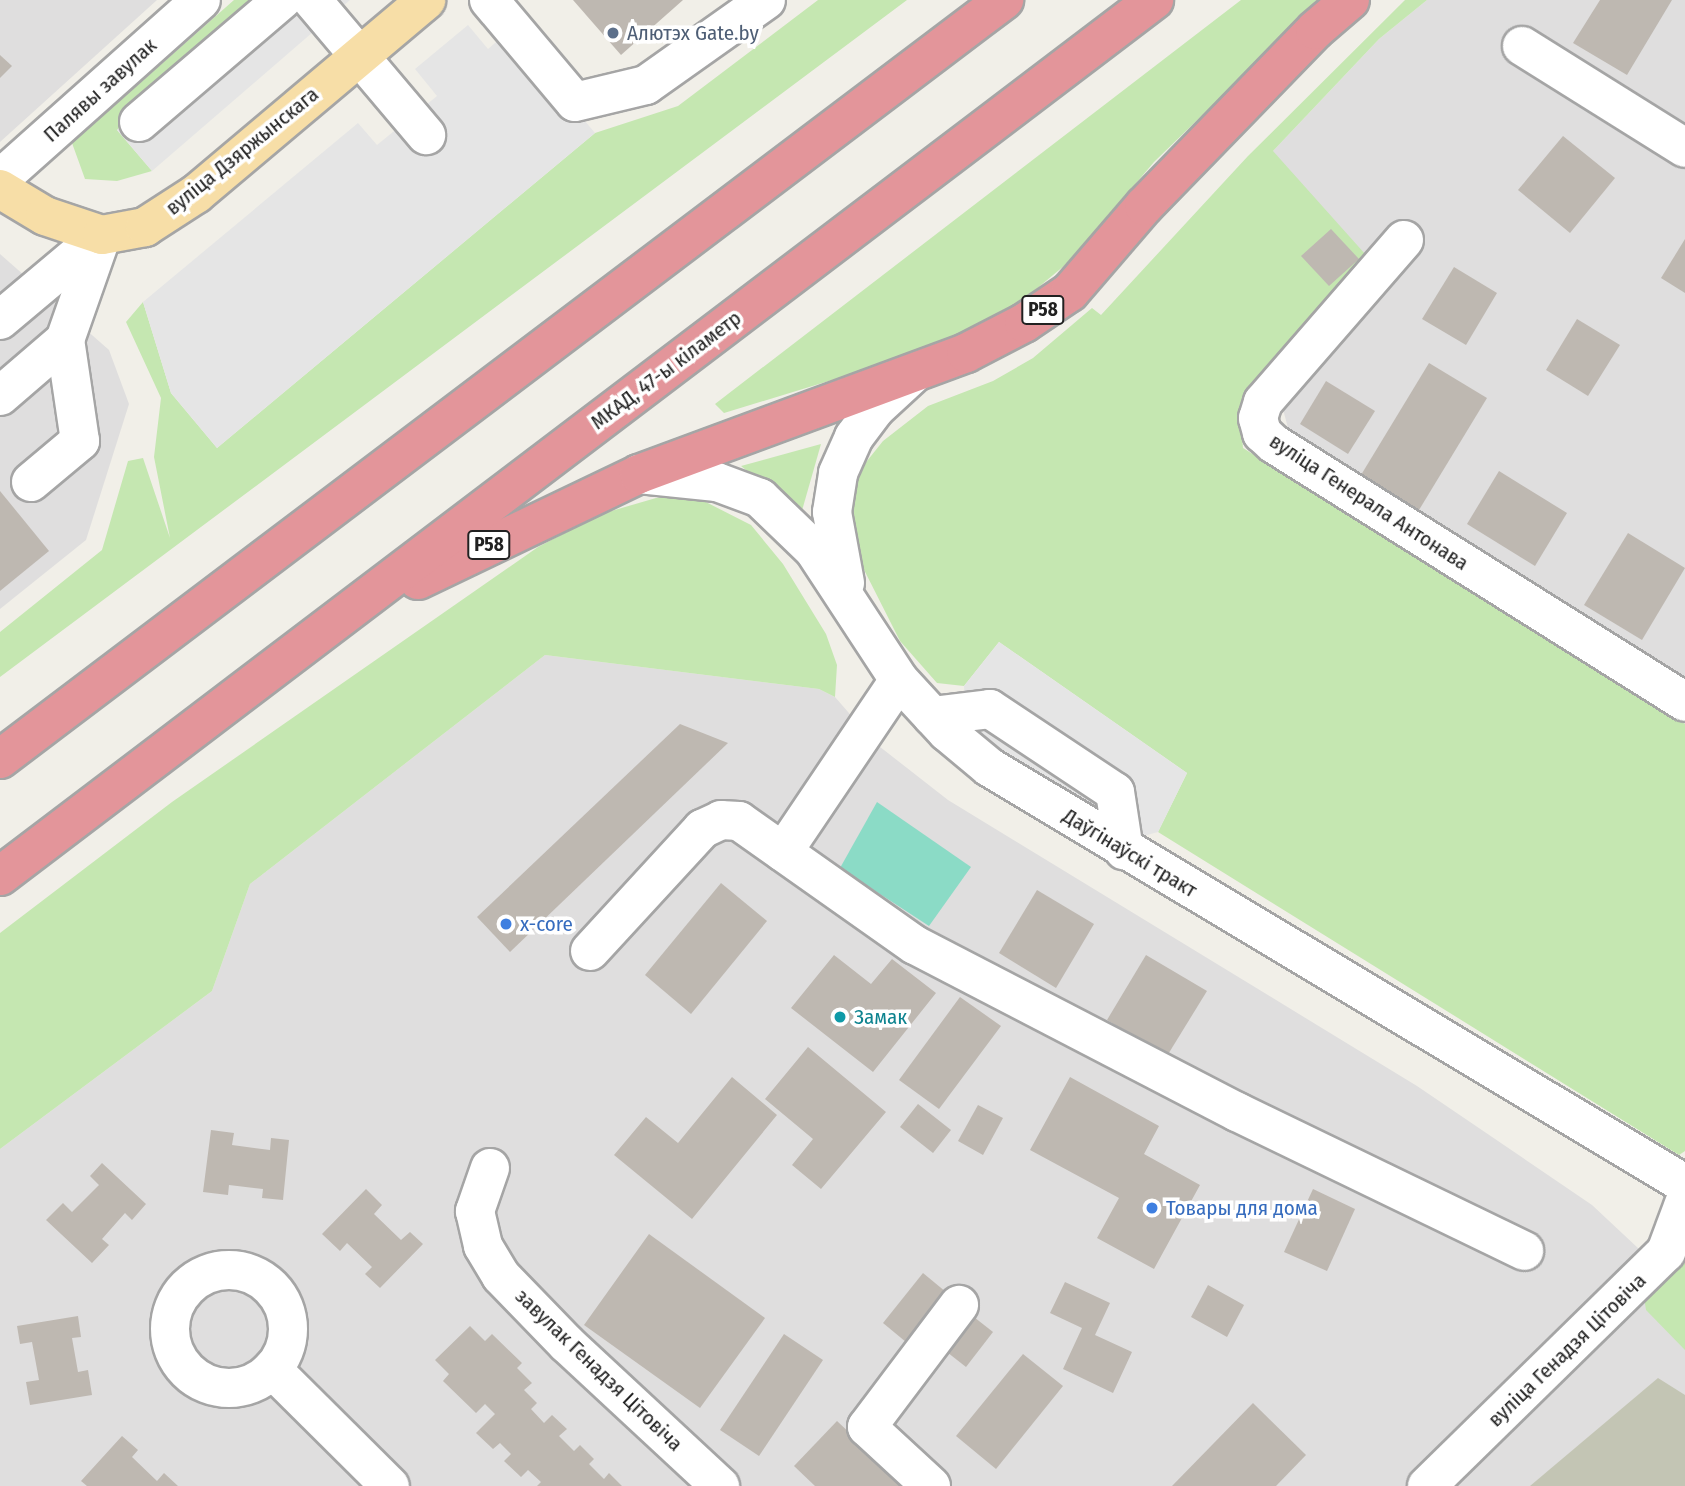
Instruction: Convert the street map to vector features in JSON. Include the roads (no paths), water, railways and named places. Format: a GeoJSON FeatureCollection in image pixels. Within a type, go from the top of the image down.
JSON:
{"type":"FeatureCollection","features":[{"type":"Feature","properties":{"kind":"highway"},"geometry":{"type":"LineString","coordinates":[[780,169],[979,0]]}},
{"type":"Feature","properties":{"kind":"highway"},"geometry":{"type":"LineString","coordinates":[[0,760],[1004,0]]}},
{"type":"Feature","properties":{"kind":"highway","name":"МКАД, 47-ы кіламетр"},"geometry":{"type":"LineString","coordinates":[[0,876],[1154,0]]}},
{"type":"Feature","properties":{"kind":"highway","name":"Р58"},"geometry":{"type":"LineString","coordinates":[[340,618],[639,474],[913,374],[1024,323],[1070,292],[1144,206],[1350,0]]}},
{"type":"Feature","properties":{"kind":"main road","name":"вуліца Дзяржынскага"},"geometry":{"type":"LineString","coordinates":[[0,189],[45,216],[102,235],[145,227],[196,194],[426,0]]}},
{"type":"Feature","properties":{"kind":"street","name":"Палявы завулак"},"geometry":{"type":"LineString","coordinates":[[0,179],[201,0]]}},
{"type":"Feature","properties":{"kind":"street"},"geometry":{"type":"LineString","coordinates":[[139,122],[282,0]]}},
{"type":"Feature","properties":{"kind":"street"},"geometry":{"type":"LineString","coordinates":[[312,0],[426,135]]}},
{"type":"Feature","properties":{"kind":"street"},"geometry":{"type":"LineString","coordinates":[[489,0],[575,102],[646,85],[766,0]]}},
{"type":"Feature","properties":{"kind":"street"},"geometry":{"type":"LineString","coordinates":[[1522,46],[1685,148]]}},
{"type":"Feature","properties":{"kind":"street"},"geometry":{"type":"LineString","coordinates":[[0,320],[102,235]]}},
{"type":"Feature","properties":{"kind":"street"},"geometry":{"type":"LineString","coordinates":[[31,482],[80,441],[65,340],[102,235]]}},
{"type":"Feature","properties":{"kind":"street","name":"вуліца Генерала Антонава"},"geometry":{"type":"LineString","coordinates":[[1404,240],[1263,402],[1258,418],[1262,433],[1274,444],[1685,702]]}},
{"type":"Feature","properties":{"kind":"street"},"geometry":{"type":"LineString","coordinates":[[0,396],[65,340]]}},
{"type":"Feature","properties":{"kind":"street"},"geometry":{"type":"LineString","coordinates":[[850,606],[834,526],[838,473],[854,437],[875,409],[913,374]]}},
{"type":"Feature","properties":{"kind":"street","name":"Даўгінаўскі тракт"},"geometry":{"type":"LineString","coordinates":[[639,474],[717,482],[760,498],[814,550],[899,680],[932,716],[989,767],[1685,1184]]}},
{"type":"Feature","properties":{"kind":"street"},"geometry":{"type":"LineString","coordinates":[[783,852],[899,680]]}},
{"type":"Feature","properties":{"kind":"street"},"geometry":{"type":"LineString","coordinates":[[590,951],[702,829],[721,820],[739,821],[915,945],[1237,1112],[1524,1251]]}},
{"type":"Feature","properties":{"kind":"street","name":"завулак Генадзя Цітовіча"},"geometry":{"type":"LineString","coordinates":[[490,1168],[475,1211],[483,1246],[501,1276],[567,1344],[720,1486]]}},
{"type":"Feature","properties":{"kind":"street","name":"вуліца Генадзя Цітовіча"},"geometry":{"type":"LineString","coordinates":[[1427,1486],[1666,1252],[1685,1200]]}},
{"type":"Feature","properties":{"kind":"street"},"geometry":{"type":"LineString","coordinates":[[931,1486],[867,1427],[960,1304]]}},
{"type":"Feature","properties":{"kind":"street"},"geometry":{"type":"LineString","coordinates":[[272,1369],[390,1486]]}},
{"type":"Feature","properties":{"kind":"place","name":"Алютэх Gate.by"},"geometry":{"type":"Point","coordinates":[613,33]}},
{"type":"Feature","properties":{"kind":"place","name":"x-core"},"geometry":{"type":"Point","coordinates":[506,924]}},
{"type":"Feature","properties":{"kind":"place","name":"Замак"},"geometry":{"type":"Point","coordinates":[840,1017]}},
{"type":"Feature","properties":{"kind":"place","name":"Товары для дома"},"geometry":{"type":"Point","coordinates":[1152,1208]}}]}
